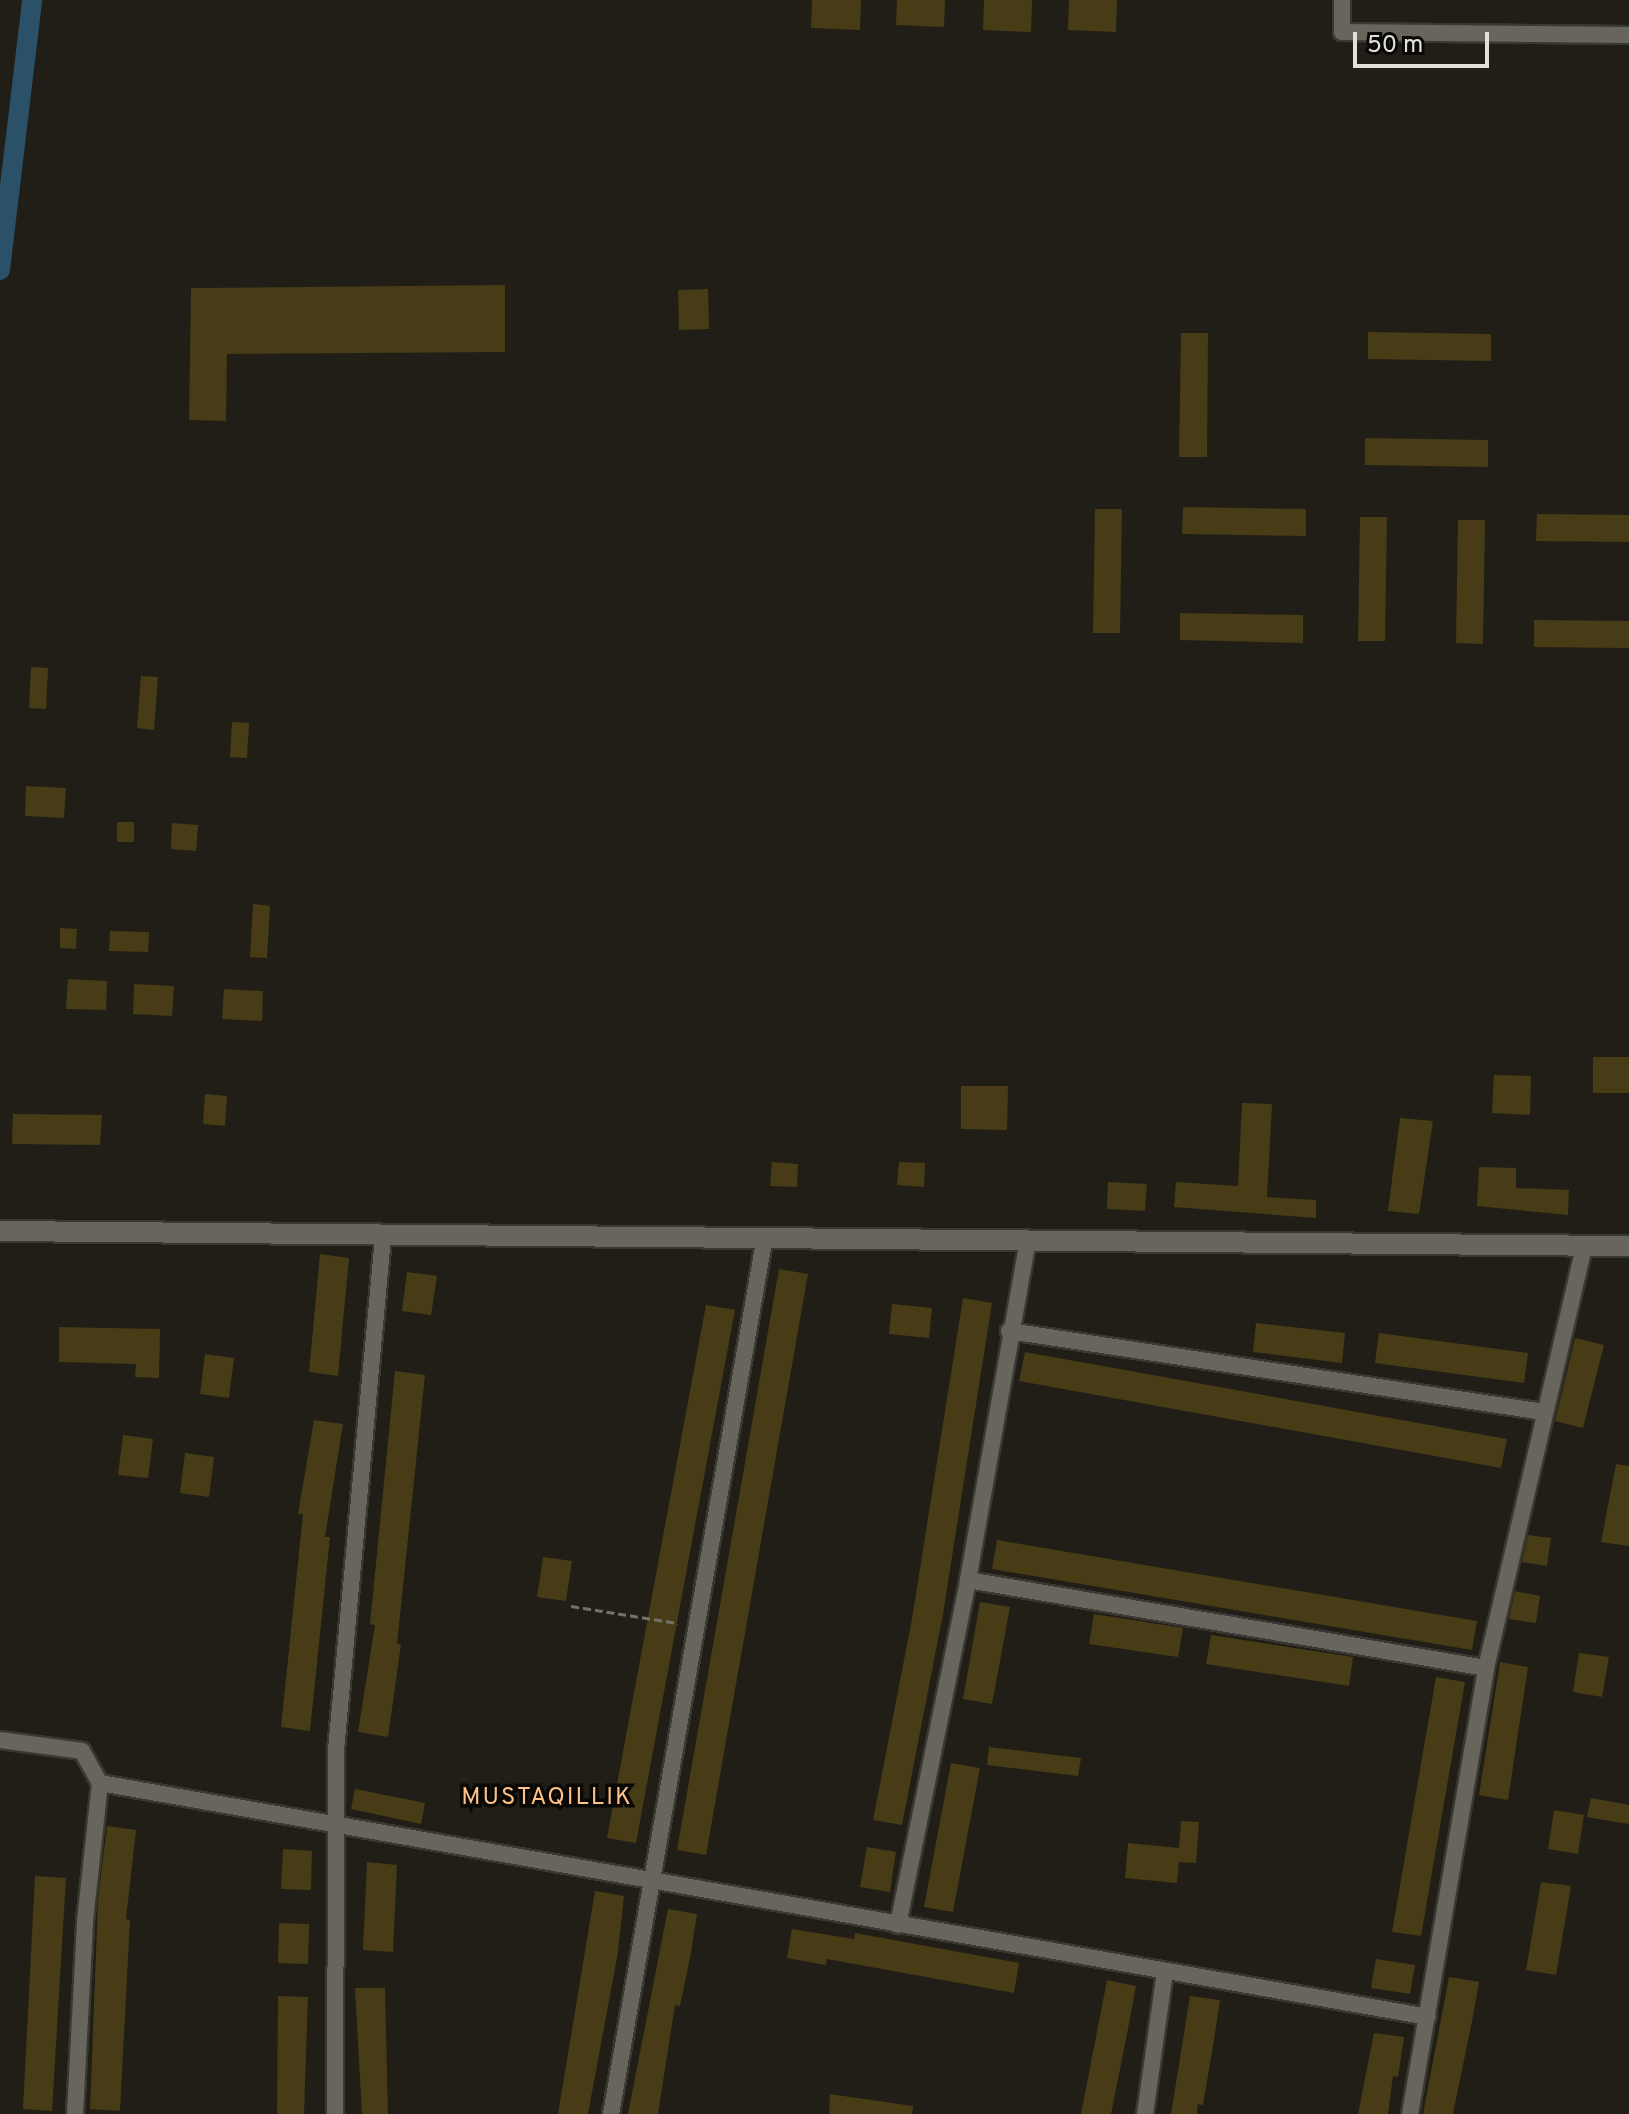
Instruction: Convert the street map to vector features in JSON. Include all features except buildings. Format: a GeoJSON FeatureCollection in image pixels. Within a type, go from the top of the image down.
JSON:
{"type":"FeatureCollection","features":[{"type":"Feature","properties":{"kind":"street"},"geometry":{"type":"LineString","coordinates":[[1342,0],[1342,32],[1629,35]]}},
{"type":"Feature","properties":{"kind":"street"},"geometry":{"type":"LineString","coordinates":[[0,1231],[383,1238],[765,1236],[1629,1246]]}},
{"type":"Feature","properties":{"kind":"street"},"geometry":{"type":"LineString","coordinates":[[611,2114],[648,1881],[765,1236]]}},
{"type":"Feature","properties":{"kind":"street"},"geometry":{"type":"LineString","coordinates":[[335,2114],[336,1750],[383,1238]]}},
{"type":"Feature","properties":{"kind":"street"},"geometry":{"type":"LineString","coordinates":[[898,1925],[968,1580],[1009,1331],[1028,1239]]}},
{"type":"Feature","properties":{"kind":"street"},"geometry":{"type":"LineString","coordinates":[[1410,2114],[1486,1668],[1584,1247]]}},
{"type":"Feature","properties":{"kind":"street"},"geometry":{"type":"LineString","coordinates":[[1009,1331],[1544,1412]]}},
{"type":"Feature","properties":{"kind":"street"},"geometry":{"type":"LineString","coordinates":[[968,1580],[1486,1668]]}},
{"type":"Feature","properties":{"kind":"street"},"geometry":{"type":"LineString","coordinates":[[0,1740],[82,1751],[100,1783],[85,1921],[75,2114]]}},
{"type":"Feature","properties":{"kind":"street"},"geometry":{"type":"LineString","coordinates":[[100,1783],[1428,2017]]}},
{"type":"Feature","properties":{"kind":"street"},"geometry":{"type":"LineString","coordinates":[[1145,2114],[1165,1971]]}},
{"type":"Feature","properties":{"kind":"path"},"geometry":{"type":"LineString","coordinates":[[571,1606],[695,1626]]}},
{"type":"Feature","properties":{"kind":"waterway"},"geometry":{"type":"LineString","coordinates":[[0,270],[32,0]]}},
{"type":"Feature","properties":{"kind":"district","name":"MUSTAQILLIK"},"geometry":{"type":"Point","coordinates":[547,1799]}}]}
